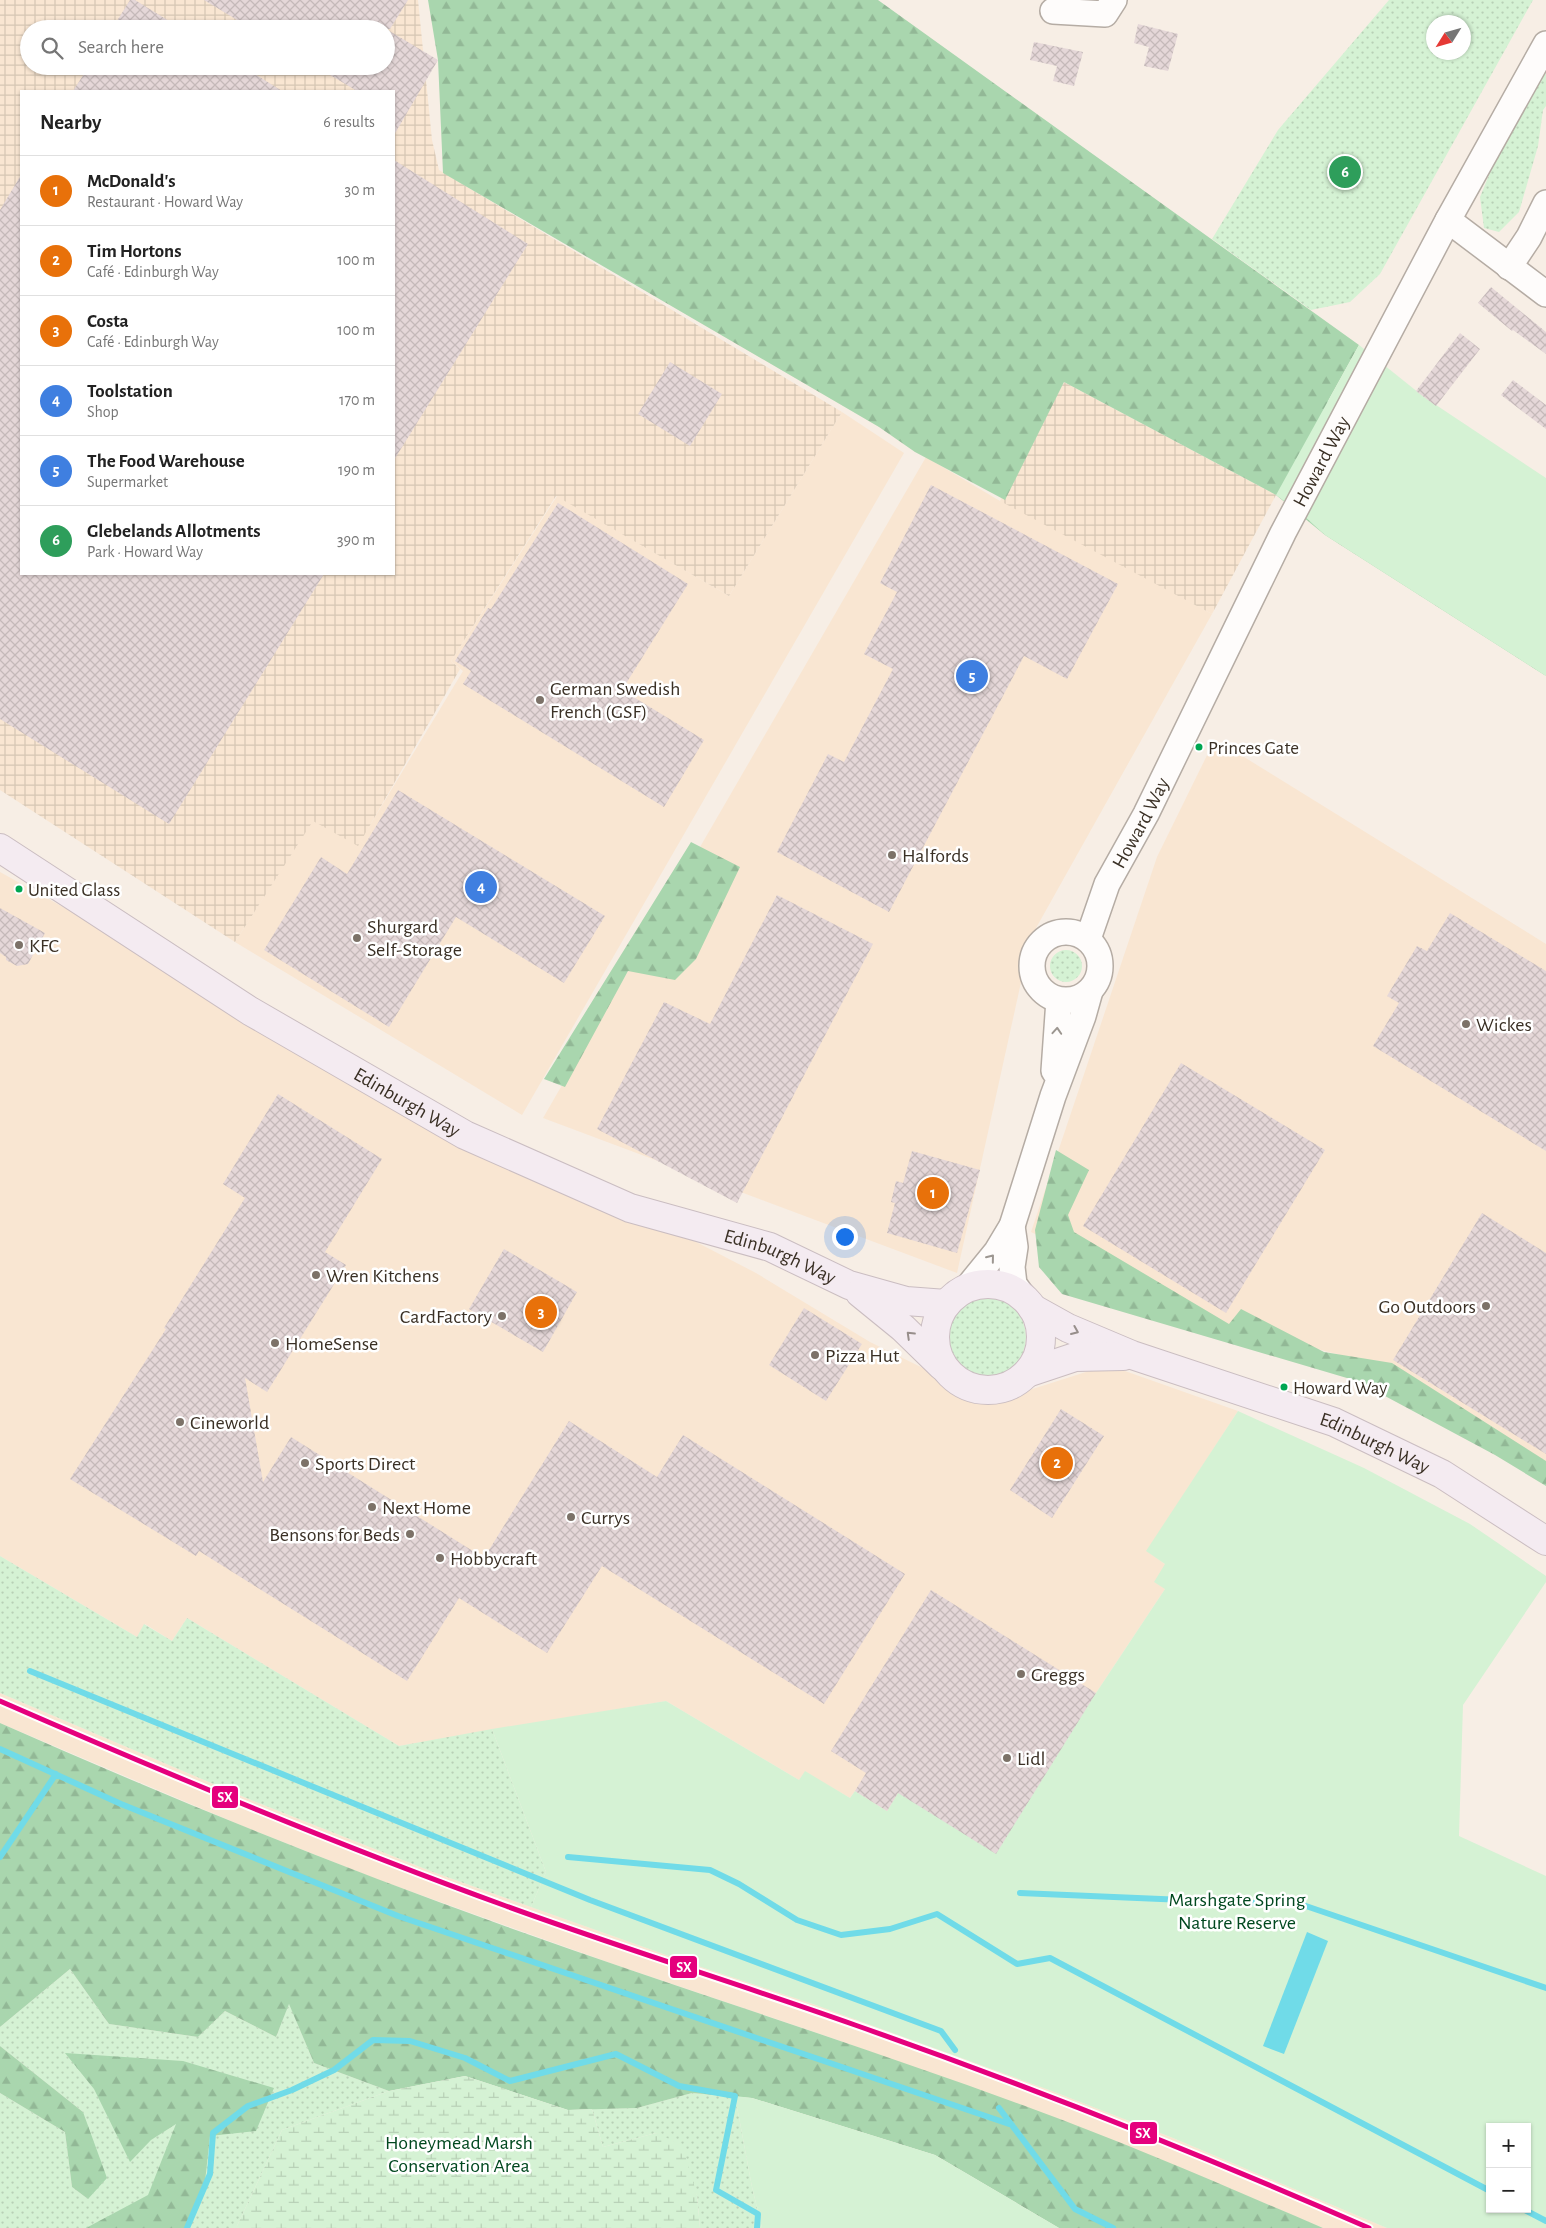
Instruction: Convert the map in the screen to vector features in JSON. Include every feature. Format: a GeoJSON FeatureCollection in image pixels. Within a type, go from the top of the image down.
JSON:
{"type":"FeatureCollection","features":[{"type":"Feature","properties":{"kind":"highway","name":"Edinburgh Way"},"geometry":{"type":"LineString","coordinates":[[0,848],[250,1011],[465,1134],[630,1208],[770,1247],[849,1284],[906,1301],[956,1296]]}},
{"type":"Feature","properties":{"kind":"highway","name":"Edinburgh Way"},"geometry":{"type":"LineString","coordinates":[[849,1284],[903,1328],[945,1369]]}},
{"type":"Feature","properties":{"kind":"highway"},"geometry":{"type":"LineString","coordinates":[[987,1284],[997,1285],[1012,1290],[1029,1304],[1037,1317],[1040,1338],[1037,1357],[1020,1379],[1005,1387],[994,1390],[976,1389],[964,1385],[945,1369],[935,1346],[935,1328],[937,1320],[956,1296],[987,1284]]}},
{"type":"Feature","properties":{"kind":"highway","name":"Edinburgh Way"},"geometry":{"type":"LineString","coordinates":[[1029,1304],[1068,1328],[1132,1355],[1334,1422],[1442,1474],[1546,1541]]}},
{"type":"Feature","properties":{"kind":"highway","name":"Edinburgh Way"},"geometry":{"type":"LineString","coordinates":[[1027,1372],[1075,1357],[1132,1355]]}},
{"type":"Feature","properties":{"kind":"street"},"geometry":{"type":"LineString","coordinates":[[1053,11],[1105,14],[1114,0]]}},
{"type":"Feature","properties":{"kind":"street","name":"Howard Way"},"geometry":{"type":"LineString","coordinates":[[1088,939],[1107,884],[1146,814],[1283,533],[1448,220],[1546,44]]}},
{"type":"Feature","properties":{"kind":"street"},"geometry":{"type":"LineString","coordinates":[[1509,267],[1529,237],[1546,204]]}},
{"type":"Feature","properties":{"kind":"street"},"geometry":{"type":"LineString","coordinates":[[1448,220],[1546,294]]}},
{"type":"Feature","properties":{"kind":"street","name":"Howard Way"},"geometry":{"type":"LineString","coordinates":[[1063,932],[1107,884]]}},
{"type":"Feature","properties":{"kind":"street"},"geometry":{"type":"LineString","coordinates":[[956,1296],[997,1252],[1012,1226],[1053,1096],[1090,992],[1098,981],[1100,959],[1096,948],[1088,939],[1072,932],[1063,932],[1052,935],[1043,941],[1036,950],[1032,960],[1032,971],[1035,981],[1041,990],[1059,1000],[1070,1001],[1081,998],[1090,992]]}},
{"type":"Feature","properties":{"kind":"street"},"geometry":{"type":"LineString","coordinates":[[1053,1096],[1059,1000]]}},
{"type":"Feature","properties":{"kind":"street"},"geometry":{"type":"LineString","coordinates":[[1012,1226],[1015,1247],[1012,1267],[1014,1284],[1029,1304]]}},
{"type":"Feature","properties":{"kind":"shaded area"},"geometry":{"type":"Polygon","coordinates":[[[0,0],[418,0],[432,140],[439,170],[842,412],[729,596],[556,496],[451,661],[460,669],[358,846],[313,821],[235,942],[0,790],[0,0]]]}},
{"type":"Feature","properties":{"kind":"shaded area"},"geometry":{"type":"Polygon","coordinates":[[[1064,382],[1276,495],[1212,614],[1000,501],[1064,382]]]}},
{"type":"Feature","properties":{"kind":"shaded area"},"geometry":{"type":"Polygon","coordinates":[[[842,412],[904,453],[522,1115],[235,942],[313,820],[358,845],[463,671],[451,661],[557,496],[729,596],[842,412]]]}},
{"type":"Feature","properties":{"kind":"shaded area"},"geometry":{"type":"Polygon","coordinates":[[[926,457],[1000,501],[1008,502],[1212,614],[1031,937],[957,1273],[543,1118],[926,457]]]}},
{"type":"Feature","properties":{"kind":"shaded area","name":"Princes Gate"},"geometry":{"type":"Polygon","coordinates":[[[1215,739],[1546,944],[1546,1466],[1382,1366],[1215,1322],[1031,1232],[1157,857],[1215,739]]]}},
{"type":"Feature","properties":{"kind":"shaded area"},"geometry":{"type":"Polygon","coordinates":[[[0,872],[250,1011],[756,1273],[870,1342],[992,1402],[1108,1365],[1238,1411],[1147,1551],[1165,1564],[1165,1589],[1096,1693],[898,1793],[887,1811],[855,1791],[850,1798],[805,1772],[799,1780],[666,1701],[399,1746],[187,1618],[172,1641],[145,1624],[137,1637],[0,1556],[0,872]]]}},
{"type":"Feature","properties":{"kind":"shaded area"},"geometry":{"type":"Polygon","coordinates":[[[0,1693],[251,1800],[433,1872],[686,1962],[813,2004],[1052,2091],[1173,2138],[1387,2228],[1323,2228],[1156,2158],[1034,2110],[829,2037],[613,1964],[379,1880],[245,1827],[0,1723],[0,1693]]]}},
{"type":"Feature","properties":{"kind":"green space"},"geometry":{"type":"Polygon","coordinates":[[[428,0],[878,0],[1359,345],[1328,401],[1546,676],[1325,535],[1276,495],[1064,382],[1005,500],[915,452],[879,427],[443,173],[438,60],[428,0]]]}},
{"type":"Feature","properties":{"kind":"green space"},"geometry":{"type":"Polygon","coordinates":[[[1389,0],[1533,0],[1380,274],[1350,302],[1311,310],[1212,239],[1278,130],[1389,0]]]}},
{"type":"Feature","properties":{"kind":"green space"},"geometry":{"type":"Polygon","coordinates":[[[1546,58],[1546,106],[1543,110],[1538,146],[1519,212],[1499,232],[1484,228],[1480,197],[1516,109],[1546,58]]]}},
{"type":"Feature","properties":{"kind":"green space"},"geometry":{"type":"Polygon","coordinates":[[[1359,345],[1424,397],[1546,478],[1546,676],[1325,535],[1303,515],[1276,495],[1359,345]]]}},
{"type":"Feature","properties":{"kind":"green space"},"geometry":{"type":"Polygon","coordinates":[[[691,842],[740,867],[696,959],[675,980],[628,971],[565,1087],[544,1079],[691,842]]]}},
{"type":"Feature","properties":{"kind":"green space"},"geometry":{"type":"Polygon","coordinates":[[[1066,950],[1077,955],[1082,966],[1077,977],[1066,982],[1055,977],[1050,966],[1055,955],[1066,950]]]}},
{"type":"Feature","properties":{"kind":"green space"},"geometry":{"type":"Polygon","coordinates":[[[1056,1150],[1089,1170],[1068,1215],[1074,1232],[1229,1324],[1241,1309],[1324,1352],[1392,1363],[1546,1461],[1546,1486],[1495,1455],[1357,1381],[1062,1294],[1039,1267],[1035,1230],[1056,1150]]]}},
{"type":"Feature","properties":{"kind":"green space"},"geometry":{"type":"Polygon","coordinates":[[[986,1297],[1001,1300],[1014,1309],[1023,1322],[1026,1337],[1023,1352],[1014,1365],[1001,1374],[986,1377],[971,1374],[958,1365],[949,1352],[946,1337],[949,1322],[958,1309],[971,1300],[986,1297]]]}},
{"type":"Feature","properties":{"kind":"green space","name":"Marshgate Spring Nature Reserve"},"geometry":{"type":"Polygon","coordinates":[[[1238,1411],[1364,1468],[1470,1524],[1546,1576],[1546,1582],[1463,1705],[1459,1836],[1546,1876],[1546,2228],[1387,2228],[1173,2138],[1052,2091],[813,2004],[686,1962],[531,1907],[546,1872],[492,1729],[666,1701],[799,1780],[805,1771],[850,1798],[855,1791],[887,1811],[898,1793],[1096,1693],[1165,1589],[1154,1582],[1165,1564],[1146,1551],[1238,1411]]]}},
{"type":"Feature","properties":{"kind":"green space"},"geometry":{"type":"Polygon","coordinates":[[[0,1556],[137,1637],[144,1624],[172,1641],[187,1618],[399,1746],[492,1729],[546,1872],[531,1907],[433,1872],[251,1800],[0,1693],[0,1556]]]}},
{"type":"Feature","properties":{"kind":"green space"},"geometry":{"type":"Polygon","coordinates":[[[0,1723],[124,1777],[312,1854],[502,1925],[1033,2109],[1143,2152],[1323,2228],[1059,2228],[935,2155],[752,2098],[692,2093],[637,2108],[568,2110],[465,2076],[389,2091],[314,2063],[289,2004],[276,2037],[225,2011],[198,2037],[109,2024],[70,1969],[0,2027],[0,1723]]]}},
{"type":"Feature","properties":{"kind":"green space"},"geometry":{"type":"Polygon","coordinates":[[[70,1969],[109,2024],[198,2037],[225,2011],[276,2037],[289,2003],[314,2063],[389,2091],[282,2130],[236,2228],[0,2228],[0,2093],[65,2132],[72,2187],[88,2199],[83,2112],[0,2046],[0,2027],[70,1969]]]}},
{"type":"Feature","properties":{"kind":"green space"},"geometry":{"type":"Polygon","coordinates":[[[0,2046],[83,2112],[107,2178],[88,2199],[72,2187],[65,2132],[0,2093],[0,2046]]]}},
{"type":"Feature","properties":{"kind":"green space"},"geometry":{"type":"Polygon","coordinates":[[[65,2053],[183,2061],[274,2088],[256,2131],[210,2136],[204,2191],[186,2228],[86,2228],[148,2195],[176,2124],[151,2140],[130,2162],[94,2089],[65,2053]]]}},
{"type":"Feature","properties":{"kind":"green space","name":"Honeymead Marsh Conservation Area"},"geometry":{"type":"Polygon","coordinates":[[[465,2076],[568,2110],[592,2109],[603,2147],[656,2133],[682,2145],[697,2195],[700,2228],[236,2228],[282,2130],[389,2091],[465,2076]]]}},
{"type":"Feature","properties":{"kind":"green space"},"geometry":{"type":"Polygon","coordinates":[[[692,2093],[735,2096],[752,2187],[762,2228],[700,2228],[697,2195],[656,2133],[603,2147],[592,2109],[637,2108],[692,2093]]]}},
{"type":"Feature","properties":{"kind":"green space"},"geometry":{"type":"Polygon","coordinates":[[[735,2096],[752,2098],[935,2155],[1059,2228],[762,2228],[752,2187],[735,2096]]]}},
{"type":"Feature","properties":{"kind":"water"},"geometry":{"type":"Polygon","coordinates":[[[1307,1932],[1328,1941],[1284,2054],[1263,2046],[1307,1932]]]}},
{"type":"Feature","properties":{"kind":"building"},"geometry":{"type":"Polygon","coordinates":[[[130,0],[135,0],[167,20],[118,20],[130,0]]]}},
{"type":"Feature","properties":{"kind":"building"},"geometry":{"type":"Polygon","coordinates":[[[204,0],[408,0],[395,21],[237,20],[204,0]]]}},
{"type":"Feature","properties":{"kind":"building"},"geometry":{"type":"Polygon","coordinates":[[[1138,24],[1178,34],[1168,71],[1144,66],[1149,47],[1134,43],[1138,24]]]}},
{"type":"Feature","properties":{"kind":"building"},"geometry":{"type":"Polygon","coordinates":[[[395,34],[438,60],[395,133],[395,90],[355,90],[330,75],[395,75],[395,34]]]}},
{"type":"Feature","properties":{"kind":"building"},"geometry":{"type":"Polygon","coordinates":[[[1034,42],[1083,52],[1074,86],[1053,81],[1057,66],[1030,60],[1034,42]]]}},
{"type":"Feature","properties":{"kind":"building"},"geometry":{"type":"Polygon","coordinates":[[[83,75],[256,75],[280,90],[74,90],[83,75]]]}},
{"type":"Feature","properties":{"kind":"building"},"geometry":{"type":"Polygon","coordinates":[[[395,161],[528,244],[395,458],[395,161]]]}},
{"type":"Feature","properties":{"kind":"building"},"geometry":{"type":"Polygon","coordinates":[[[20,177],[20,575],[323,575],[169,824],[0,719],[0,210],[20,177]]]}},
{"type":"Feature","properties":{"kind":"building"},"geometry":{"type":"Polygon","coordinates":[[[1491,287],[1546,332],[1546,354],[1512,331],[1478,303],[1491,287]]]}},
{"type":"Feature","properties":{"kind":"building"},"geometry":{"type":"Polygon","coordinates":[[[1460,333],[1480,349],[1436,406],[1416,391],[1460,333]]]}},
{"type":"Feature","properties":{"kind":"building"},"geometry":{"type":"Polygon","coordinates":[[[670,362],[722,394],[690,446],[638,414],[670,362]]]}},
{"type":"Feature","properties":{"kind":"building"},"geometry":{"type":"Polygon","coordinates":[[[1513,380],[1546,405],[1546,429],[1501,395],[1513,380]]]}},
{"type":"Feature","properties":{"kind":"building"},"geometry":{"type":"Polygon","coordinates":[[[931,485],[1118,584],[1067,679],[1024,656],[889,912],[777,852],[828,754],[844,762],[893,669],[864,654],[897,592],[880,583],[931,485]]]}},
{"type":"Feature","properties":{"kind":"building"},"geometry":{"type":"Polygon","coordinates":[[[558,503],[688,584],[622,690],[704,740],[664,807],[463,684],[471,671],[455,661],[488,608],[491,609],[558,503]]]}},
{"type":"Feature","properties":{"kind":"building"},"geometry":{"type":"Polygon","coordinates":[[[398,790],[605,916],[564,983],[456,917],[389,1027],[264,950],[321,857],[347,874],[398,790]]]}},
{"type":"Feature","properties":{"kind":"building"},"geometry":{"type":"Polygon","coordinates":[[[777,895],[873,944],[737,1203],[597,1129],[664,1002],[710,1024],[777,895]]]}},
{"type":"Feature","properties":{"kind":"building","name":"KFC"},"geometry":{"type":"Polygon","coordinates":[[[0,908],[45,933],[28,964],[17,966],[6,960],[6,957],[0,953],[0,908]]]}},
{"type":"Feature","properties":{"kind":"building","name":"Wickes"},"geometry":{"type":"Polygon","coordinates":[[[1450,913],[1546,971],[1546,1151],[1373,1046],[1399,1003],[1387,996],[1417,946],[1427,951],[1450,913]]]}},
{"type":"Feature","properties":{"kind":"building"},"geometry":{"type":"Polygon","coordinates":[[[1181,1063],[1325,1150],[1226,1313],[1083,1226],[1181,1063]]]}},
{"type":"Feature","properties":{"kind":"building"},"geometry":{"type":"Polygon","coordinates":[[[278,1094],[382,1159],[325,1252],[346,1265],[267,1392],[245,1378],[263,1482],[291,1437],[484,1558],[569,1421],[657,1477],[683,1435],[905,1574],[824,1704],[602,1566],[547,1653],[459,1598],[407,1681],[199,1551],[196,1556],[70,1479],[166,1329],[164,1328],[245,1198],[223,1184],[278,1094]]]}},
{"type":"Feature","properties":{"kind":"building"},"geometry":{"type":"Polygon","coordinates":[[[912,1151],[980,1170],[957,1253],[887,1233],[895,1203],[891,1202],[896,1181],[903,1183],[912,1151]]]}},
{"type":"Feature","properties":{"kind":"building","name":"Go Outdoors"},"geometry":{"type":"Polygon","coordinates":[[[1482,1213],[1546,1253],[1546,1454],[1393,1360],[1482,1213]]]}},
{"type":"Feature","properties":{"kind":"building"},"geometry":{"type":"Polygon","coordinates":[[[504,1249],[577,1292],[543,1352],[469,1309],[504,1249]]]}},
{"type":"Feature","properties":{"kind":"building","name":"Pizza Hut"},"geometry":{"type":"Polygon","coordinates":[[[804,1308],[862,1344],[826,1401],[769,1365],[804,1308]]]}},
{"type":"Feature","properties":{"kind":"building"},"geometry":{"type":"Polygon","coordinates":[[[1061,1409],[1104,1436],[1052,1518],[1010,1490],[1061,1409]]]}},
{"type":"Feature","properties":{"kind":"building"},"geometry":{"type":"Polygon","coordinates":[[[931,1590],[1096,1693],[996,1854],[898,1793],[887,1811],[855,1791],[866,1773],[831,1751],[931,1590]]]}},
{"type":"Feature","properties":{"kind":"waterway"},"geometry":{"type":"LineString","coordinates":[[30,1671],[590,1900],[941,2031],[955,2050]]}},
{"type":"Feature","properties":{"kind":"waterway"},"geometry":{"type":"LineString","coordinates":[[0,1749],[121,1804],[398,1916],[1012,2125]]}},
{"type":"Feature","properties":{"kind":"waterway"},"geometry":{"type":"LineString","coordinates":[[0,1857],[56,1774]]}},
{"type":"Feature","properties":{"kind":"waterway"},"geometry":{"type":"LineString","coordinates":[[568,1857],[710,1870],[739,1884],[797,1920],[841,1935],[890,1929],[937,1914],[1017,1964],[1050,1958],[1486,2189]]}},
{"type":"Feature","properties":{"kind":"waterway"},"geometry":{"type":"LineString","coordinates":[[1020,1893],[1303,1905],[1546,1988]]}},
{"type":"Feature","properties":{"kind":"waterway"},"geometry":{"type":"LineString","coordinates":[[187,2228],[210,2174],[213,2133],[248,2106],[292,2090],[334,2070],[373,2040],[410,2041],[465,2058],[510,2081],[616,2054],[679,2086],[735,2096],[716,2190],[758,2214],[757,2228]]}},
{"type":"Feature","properties":{"kind":"waterway"},"geometry":{"type":"LineString","coordinates":[[999,2108],[1075,2209],[1113,2228]]}},
{"type":"Feature","properties":{"kind":"waterway"},"geometry":{"type":"LineString","coordinates":[[1531,2213],[1546,2221]]}},
{"type":"Feature","properties":{"kind":"transit line","name":"SX"},"geometry":{"type":"LineString","coordinates":[[0,1701],[188,1782],[378,1858],[549,1921],[811,2010],[985,2072],[1178,2147],[1369,2228]]}},
{"type":"Feature","properties":{"kind":"place","name":"Glebelands Allotments"},"geometry":{"type":"Point","coordinates":[1345,172]}},
{"type":"Feature","properties":{"kind":"place","name":"The Food Warehouse"},"geometry":{"type":"Point","coordinates":[972,676]}},
{"type":"Feature","properties":{"kind":"place","name":"German Swedish French (GSF)"},"geometry":{"type":"Point","coordinates":[540,700]}},
{"type":"Feature","properties":{"kind":"place","name":"Princes Gate"},"geometry":{"type":"Point","coordinates":[1199,747]}},
{"type":"Feature","properties":{"kind":"place","name":"Halfords"},"geometry":{"type":"Point","coordinates":[892,855]}},
{"type":"Feature","properties":{"kind":"place","name":"Toolstation"},"geometry":{"type":"Point","coordinates":[481,887]}},
{"type":"Feature","properties":{"kind":"place","name":"United Glass"},"geometry":{"type":"Point","coordinates":[19,889]}},
{"type":"Feature","properties":{"kind":"place","name":"Shurgard Self-Storage"},"geometry":{"type":"Point","coordinates":[357,938]}},
{"type":"Feature","properties":{"kind":"place","name":"KFC"},"geometry":{"type":"Point","coordinates":[19,945]}},
{"type":"Feature","properties":{"kind":"place","name":"Wickes"},"geometry":{"type":"Point","coordinates":[1466,1024]}},
{"type":"Feature","properties":{"kind":"place","name":"McDonald's"},"geometry":{"type":"Point","coordinates":[933,1193]}},
{"type":"Feature","properties":{"kind":"place","name":"Wren Kitchens"},"geometry":{"type":"Point","coordinates":[316,1275]}},
{"type":"Feature","properties":{"kind":"place","name":"Go Outdoors"},"geometry":{"type":"Point","coordinates":[1486,1306]}},
{"type":"Feature","properties":{"kind":"place","name":"Costa"},"geometry":{"type":"Point","coordinates":[541,1312]}},
{"type":"Feature","properties":{"kind":"place","name":"CardFactory"},"geometry":{"type":"Point","coordinates":[502,1316]}},
{"type":"Feature","properties":{"kind":"place","name":"HomeSense"},"geometry":{"type":"Point","coordinates":[275,1343]}},
{"type":"Feature","properties":{"kind":"place","name":"Pizza Hut"},"geometry":{"type":"Point","coordinates":[815,1355]}},
{"type":"Feature","properties":{"kind":"place","name":"Howard Way"},"geometry":{"type":"Point","coordinates":[1284,1387]}},
{"type":"Feature","properties":{"kind":"place","name":"Cineworld"},"geometry":{"type":"Point","coordinates":[180,1422]}},
{"type":"Feature","properties":{"kind":"place","name":"Sports Direct"},"geometry":{"type":"Point","coordinates":[305,1463]}},
{"type":"Feature","properties":{"kind":"place","name":"Tim Hortons"},"geometry":{"type":"Point","coordinates":[1057,1463]}},
{"type":"Feature","properties":{"kind":"place","name":"Next Home"},"geometry":{"type":"Point","coordinates":[372,1507]}},
{"type":"Feature","properties":{"kind":"place","name":"Currys"},"geometry":{"type":"Point","coordinates":[571,1517]}},
{"type":"Feature","properties":{"kind":"place","name":"Bensons for Beds"},"geometry":{"type":"Point","coordinates":[410,1534]}},
{"type":"Feature","properties":{"kind":"place","name":"Hobbycraft"},"geometry":{"type":"Point","coordinates":[440,1558]}},
{"type":"Feature","properties":{"kind":"place","name":"Greggs"},"geometry":{"type":"Point","coordinates":[1021,1674]}},
{"type":"Feature","properties":{"kind":"place","name":"Lidl"},"geometry":{"type":"Point","coordinates":[1007,1758]}}]}
